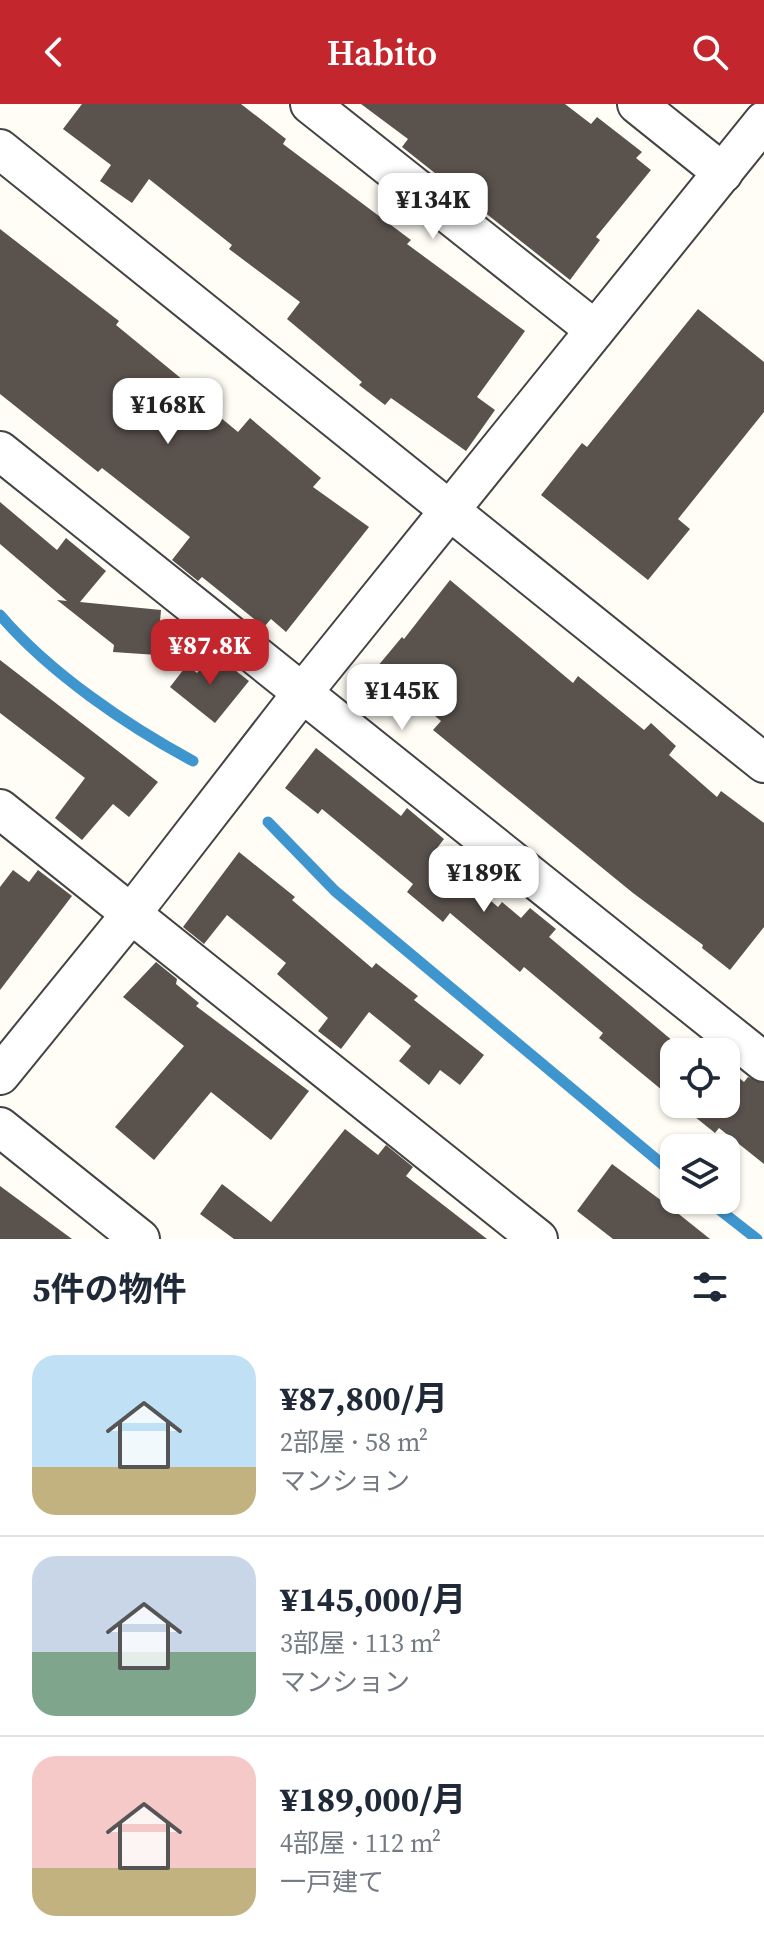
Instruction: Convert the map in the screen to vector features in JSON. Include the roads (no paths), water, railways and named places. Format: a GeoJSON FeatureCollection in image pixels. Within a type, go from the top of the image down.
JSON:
{"type":"FeatureCollection","features":[{"type":"Feature","properties":{"kind":"street"},"geometry":{"type":"LineString","coordinates":[[310,104],[595,330]]}},
{"type":"Feature","properties":{"kind":"street"},"geometry":{"type":"LineString","coordinates":[[637,104],[723,173]]}},
{"type":"Feature","properties":{"kind":"street"},"geometry":{"type":"LineString","coordinates":[[0,1075],[131,914],[303,692],[764,121]]}},
{"type":"Feature","properties":{"kind":"street"},"geometry":{"type":"LineString","coordinates":[[0,149],[764,763]]}},
{"type":"Feature","properties":{"kind":"street"},"geometry":{"type":"LineString","coordinates":[[0,451],[764,1062]]}},
{"type":"Feature","properties":{"kind":"street"},"geometry":{"type":"LineString","coordinates":[[0,809],[538,1239]]}},
{"type":"Feature","properties":{"kind":"street"},"geometry":{"type":"LineString","coordinates":[[0,1127],[140,1239]]}},
{"type":"Feature","properties":{"kind":"waterway"},"geometry":{"type":"LineString","coordinates":[[0,615],[42,657],[90,696],[193,761]]}},
{"type":"Feature","properties":{"kind":"waterway"},"geometry":{"type":"LineString","coordinates":[[268,822],[335,891],[660,1162]]}},
{"type":"Feature","properties":{"kind":"waterway"},"geometry":{"type":"LineString","coordinates":[[725,1214],[757,1239]]}}]}
